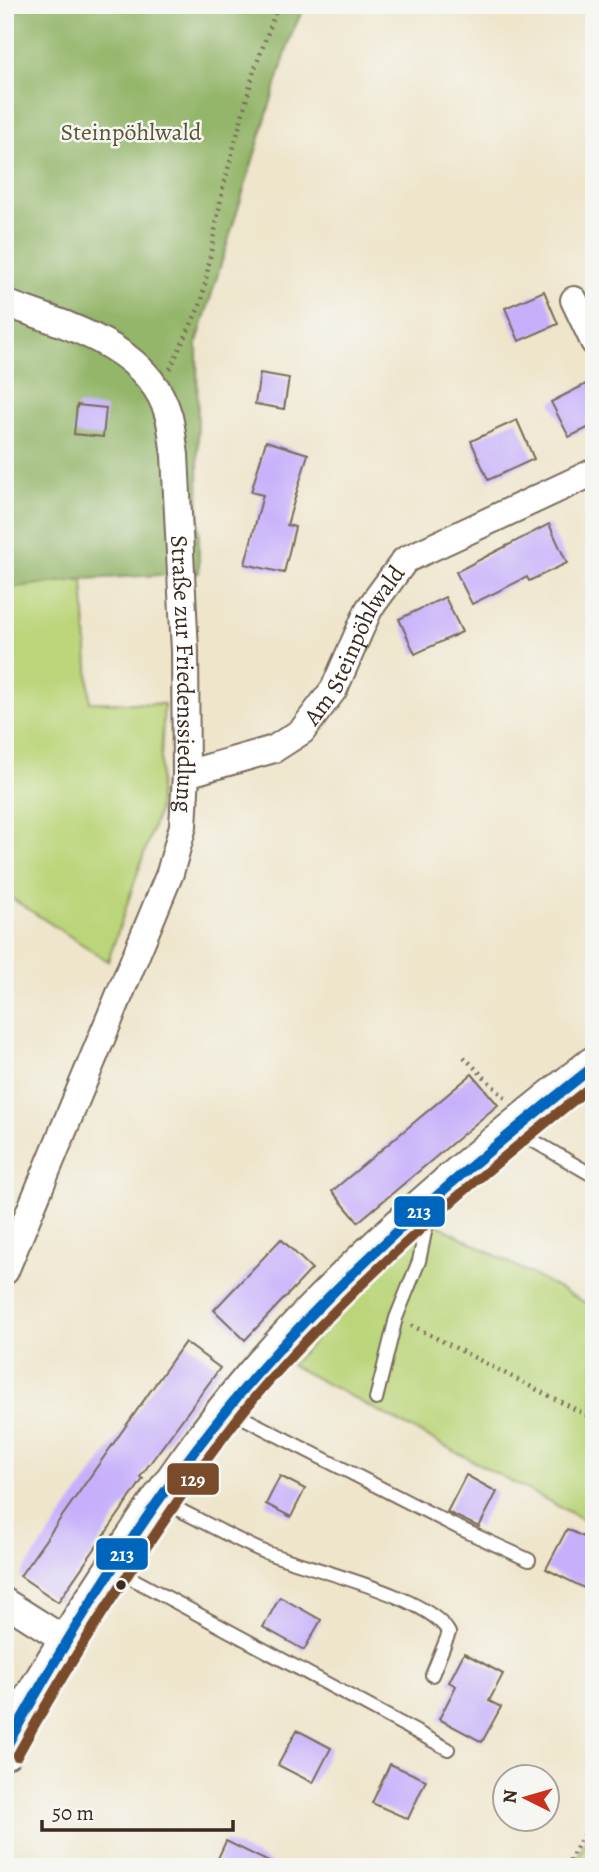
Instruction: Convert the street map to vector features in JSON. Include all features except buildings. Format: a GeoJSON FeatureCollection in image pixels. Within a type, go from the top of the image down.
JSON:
{"type":"FeatureCollection","features":[{"type":"Feature","properties":{"kind":"main road"},"geometry":{"type":"LineString","coordinates":[[5,1749],[114,1570],[161,1500],[228,1410],[311,1316],[432,1199],[520,1124],[594,1066]]}},
{"type":"Feature","properties":{"kind":"street"},"geometry":{"type":"LineString","coordinates":[[574,300],[594,342]]}},
{"type":"Feature","properties":{"kind":"street","name":"Straße zur Friedenssiedlung"},"geometry":{"type":"LineString","coordinates":[[5,303],[98,338],[136,365],[158,394],[168,416],[175,455],[184,651],[186,774],[183,826],[170,873],[7,1259]]}},
{"type":"Feature","properties":{"kind":"street","name":"Am Steinpöhlwald"},"geometry":{"type":"LineString","coordinates":[[186,774],[274,749],[302,731],[334,688],[369,609],[405,560],[594,472]]}},
{"type":"Feature","properties":{"kind":"street"},"geometry":{"type":"LineString","coordinates":[[5,1602],[68,1642]]}},
{"type":"Feature","properties":{"kind":"lane"},"geometry":{"type":"LineString","coordinates":[[520,1124],[594,1176]]}},
{"type":"Feature","properties":{"kind":"lane"},"geometry":{"type":"LineString","coordinates":[[376,1399],[396,1318],[419,1261],[432,1199]]}},
{"type":"Feature","properties":{"kind":"lane"},"geometry":{"type":"LineString","coordinates":[[228,1410],[457,1527],[529,1560]]}},
{"type":"Feature","properties":{"kind":"lane"},"geometry":{"type":"LineString","coordinates":[[161,1500],[261,1550],[392,1594],[436,1616],[449,1633],[432,1675]]}},
{"type":"Feature","properties":{"kind":"lane"},"geometry":{"type":"LineString","coordinates":[[114,1570],[448,1749]]}},
{"type":"Feature","properties":{"kind":"path"},"geometry":{"type":"LineString","coordinates":[[158,394],[202,301],[222,192],[254,71],[278,5]]}},
{"type":"Feature","properties":{"kind":"path"},"geometry":{"type":"LineString","coordinates":[[464,1057],[520,1124]]}},
{"type":"Feature","properties":{"kind":"path"},"geometry":{"type":"LineString","coordinates":[[396,1318],[594,1419]]}},
{"type":"Feature","properties":{"kind":"path"},"geometry":{"type":"LineString","coordinates":[[566,1867],[594,1816]]}},
{"type":"Feature","properties":{"kind":"green space","name":"Steinpöhlwald"},"geometry":{"type":"Polygon","coordinates":[[[5,5],[305,5],[292,33],[197,342],[199,573],[83,579],[5,588],[5,5]]]}},
{"type":"Feature","properties":{"kind":"green space"},"geometry":{"type":"Polygon","coordinates":[[[83,579],[90,702],[164,704],[158,812],[108,961],[5,894],[5,588],[83,579]]]}},
{"type":"Feature","properties":{"kind":"green space"},"geometry":{"type":"Polygon","coordinates":[[[428,1220],[594,1307],[594,1525],[291,1365],[428,1220]]]}},
{"type":"Feature","properties":{"kind":"green space"},"geometry":{"type":"Polygon","coordinates":[[[594,1821],[594,1867],[574,1867],[594,1821]]]}},
{"type":"Feature","properties":{"kind":"transit line","name":"213"},"geometry":{"type":"LineString","coordinates":[[5,1749],[60,1652],[153,1508],[255,1376],[334,1292],[417,1213],[594,1066]]}},
{"type":"Feature","properties":{"kind":"transit line","name":"129"},"geometry":{"type":"LineString","coordinates":[[17,1756],[66,1672],[136,1563],[208,1458],[267,1383],[343,1302],[424,1226],[594,1084]]}}]}
